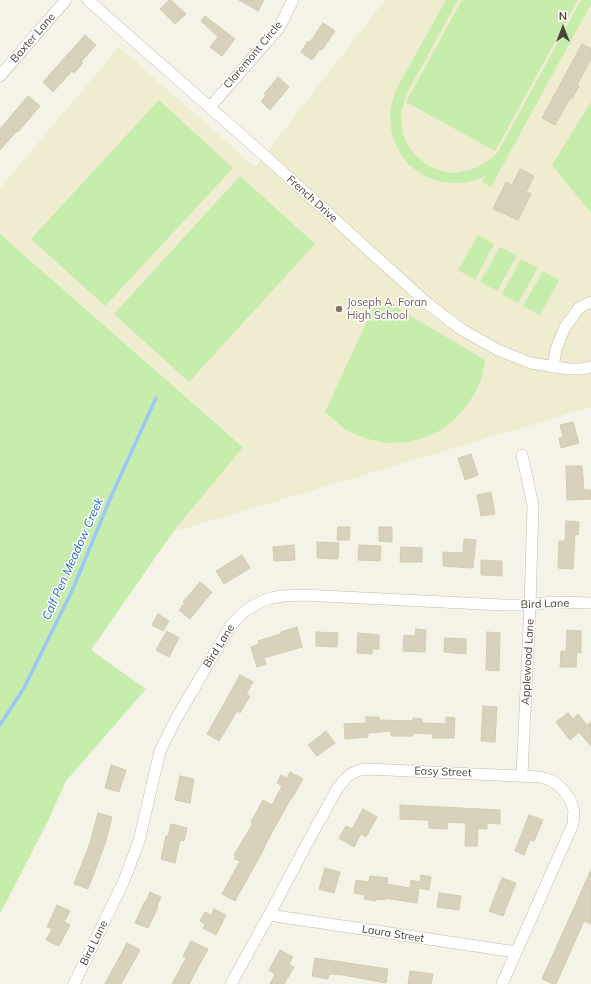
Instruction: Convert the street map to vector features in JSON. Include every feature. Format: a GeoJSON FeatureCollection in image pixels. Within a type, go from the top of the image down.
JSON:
{"type":"FeatureCollection","features":[{"type":"Feature","properties":{"kind":"street","name":"Baxter Lane"},"geometry":{"type":"LineString","coordinates":[[0,76],[66,0]]}},
{"type":"Feature","properties":{"kind":"street","name":"French Drive"},"geometry":{"type":"LineString","coordinates":[[88,0],[210,107],[444,317],[461,329],[498,350],[531,363],[568,369],[591,367]]}},
{"type":"Feature","properties":{"kind":"street","name":"Claremont Circle"},"geometry":{"type":"LineString","coordinates":[[210,107],[279,28],[293,0]]}},
{"type":"Feature","properties":{"kind":"street"},"geometry":{"type":"LineString","coordinates":[[553,367],[556,349],[565,327],[579,308],[591,302]]}},
{"type":"Feature","properties":{"kind":"street","name":"Applewood Lane"},"geometry":{"type":"LineString","coordinates":[[522,454],[533,505],[522,775]]}},
{"type":"Feature","properties":{"kind":"street","name":"Bird Lane"},"geometry":{"type":"LineString","coordinates":[[74,984],[125,878],[139,841],[160,751],[176,719],[231,625],[245,611],[271,598],[296,595],[530,605],[551,602],[591,603]]}},
{"type":"Feature","properties":{"kind":"street","name":"Easy Street"},"geometry":{"type":"LineString","coordinates":[[230,984],[337,789],[351,774],[367,769],[522,775],[545,778],[556,783],[564,791],[572,804],[574,811],[573,824],[502,984]]}},
{"type":"Feature","properties":{"kind":"street","name":"Laura Street"},"geometry":{"type":"LineString","coordinates":[[269,915],[516,952]]}},
{"type":"Feature","properties":{"kind":"shaded area","name":"Joseph A. Foran High School"},"geometry":{"type":"Polygon","coordinates":[[[385,0],[591,0],[591,407],[173,532],[243,446],[0,234],[0,188],[119,47],[255,167],[385,0]]]}},
{"type":"Feature","properties":{"kind":"green space"},"geometry":{"type":"Polygon","coordinates":[[[446,0],[458,0],[407,93],[401,117],[403,134],[406,142],[416,156],[429,166],[445,172],[453,173],[478,167],[498,152],[581,0],[591,0],[591,4],[491,187],[482,182],[485,176],[474,181],[454,183],[434,180],[425,176],[408,164],[393,138],[390,118],[393,98],[397,88],[446,0]]]}},
{"type":"Feature","properties":{"kind":"green space"},"geometry":{"type":"Polygon","coordinates":[[[462,0],[578,0],[495,151],[406,102],[462,0]]]}},
{"type":"Feature","properties":{"kind":"green space"},"geometry":{"type":"Polygon","coordinates":[[[159,100],[233,168],[105,306],[31,239],[159,100]]]}},
{"type":"Feature","properties":{"kind":"green space"},"geometry":{"type":"Polygon","coordinates":[[[591,102],[591,213],[552,165],[591,102]]]}},
{"type":"Feature","properties":{"kind":"green space"},"geometry":{"type":"Polygon","coordinates":[[[240,176],[315,244],[189,382],[114,314],[240,176]]]}},
{"type":"Feature","properties":{"kind":"green space"},"geometry":{"type":"Polygon","coordinates":[[[0,234],[243,447],[173,532],[91,650],[146,689],[66,781],[47,823],[0,914],[0,234]]]}},
{"type":"Feature","properties":{"kind":"green space"},"geometry":{"type":"Polygon","coordinates":[[[478,235],[494,244],[475,280],[458,270],[478,235]]]}},
{"type":"Feature","properties":{"kind":"green space"},"geometry":{"type":"Polygon","coordinates":[[[500,247],[517,256],[497,291],[480,282],[500,247]]]}},
{"type":"Feature","properties":{"kind":"green space"},"geometry":{"type":"Polygon","coordinates":[[[521,259],[538,268],[518,303],[502,294],[521,259]]]}},
{"type":"Feature","properties":{"kind":"green space"},"geometry":{"type":"Polygon","coordinates":[[[543,271],[559,280],[540,315],[523,306],[543,271]]]}},
{"type":"Feature","properties":{"kind":"green space"},"geometry":{"type":"Polygon","coordinates":[[[389,303],[485,360],[482,377],[475,393],[464,409],[453,421],[439,431],[424,438],[407,442],[387,443],[359,436],[346,430],[325,412],[373,308],[389,303]]]}},
{"type":"Feature","properties":{"kind":"building"},"geometry":{"type":"Polygon","coordinates":[[[169,0],[171,0],[186,14],[175,24],[160,9],[169,0]]]}},
{"type":"Feature","properties":{"kind":"building"},"geometry":{"type":"Polygon","coordinates":[[[239,0],[264,0],[258,11],[239,0]]]}},
{"type":"Feature","properties":{"kind":"building"},"geometry":{"type":"Polygon","coordinates":[[[205,16],[235,39],[222,56],[210,47],[218,37],[201,21],[205,16]]]}},
{"type":"Feature","properties":{"kind":"building"},"geometry":{"type":"Polygon","coordinates":[[[323,23],[335,31],[322,50],[320,49],[312,60],[301,52],[323,23]]]}},
{"type":"Feature","properties":{"kind":"building"},"geometry":{"type":"Polygon","coordinates":[[[85,35],[96,45],[81,62],[83,63],[74,73],[72,71],[53,92],[43,82],[85,35]]]}},
{"type":"Feature","properties":{"kind":"building"},"geometry":{"type":"Polygon","coordinates":[[[582,44],[591,49],[591,59],[577,85],[579,86],[572,99],[570,98],[555,125],[542,118],[582,44]]]}},
{"type":"Feature","properties":{"kind":"building"},"geometry":{"type":"Polygon","coordinates":[[[278,77],[289,87],[270,110],[261,101],[266,96],[264,94],[278,77]]]}},
{"type":"Feature","properties":{"kind":"building"},"geometry":{"type":"Polygon","coordinates":[[[28,96],[40,106],[18,132],[17,131],[0,150],[0,129],[28,96]]]}},
{"type":"Feature","properties":{"kind":"building"},"geometry":{"type":"Polygon","coordinates":[[[520,169],[534,176],[526,192],[531,194],[518,220],[493,209],[506,182],[512,185],[520,169]]]}},
{"type":"Feature","properties":{"kind":"building"},"geometry":{"type":"Polygon","coordinates":[[[573,422],[579,443],[561,448],[559,438],[563,437],[560,425],[573,422]]]}},
{"type":"Feature","properties":{"kind":"building"},"geometry":{"type":"Polygon","coordinates":[[[471,454],[478,475],[465,480],[458,458],[471,454]]]}},
{"type":"Feature","properties":{"kind":"building"},"geometry":{"type":"Polygon","coordinates":[[[566,466],[582,466],[584,490],[591,490],[591,499],[567,500],[566,466]]]}},
{"type":"Feature","properties":{"kind":"building"},"geometry":{"type":"Polygon","coordinates":[[[491,492],[495,514],[481,516],[477,495],[491,492]]]}},
{"type":"Feature","properties":{"kind":"building"},"geometry":{"type":"Polygon","coordinates":[[[566,521],[579,522],[578,535],[575,534],[573,569],[558,568],[559,541],[565,541],[566,521]]]}},
{"type":"Feature","properties":{"kind":"building"},"geometry":{"type":"Polygon","coordinates":[[[338,527],[350,527],[349,540],[337,540],[338,527]]]}},
{"type":"Feature","properties":{"kind":"building"},"geometry":{"type":"Polygon","coordinates":[[[379,527],[392,527],[392,542],[379,541],[379,527]]]}},
{"type":"Feature","properties":{"kind":"building"},"geometry":{"type":"Polygon","coordinates":[[[464,539],[476,540],[473,568],[443,566],[443,552],[463,553],[464,539]]]}},
{"type":"Feature","properties":{"kind":"building"},"geometry":{"type":"Polygon","coordinates":[[[317,542],[339,543],[338,559],[317,558],[317,542]]]}},
{"type":"Feature","properties":{"kind":"building"},"geometry":{"type":"Polygon","coordinates":[[[294,545],[295,560],[274,561],[273,547],[294,545]]]}},
{"type":"Feature","properties":{"kind":"building"},"geometry":{"type":"Polygon","coordinates":[[[359,545],[381,546],[380,561],[358,560],[359,545]]]}},
{"type":"Feature","properties":{"kind":"building"},"geometry":{"type":"Polygon","coordinates":[[[401,547],[422,548],[422,562],[400,562],[401,547]]]}},
{"type":"Feature","properties":{"kind":"building"},"geometry":{"type":"Polygon","coordinates":[[[242,555],[250,568],[224,584],[216,571],[242,555]]]}},
{"type":"Feature","properties":{"kind":"building"},"geometry":{"type":"Polygon","coordinates":[[[481,560],[502,561],[502,576],[481,575],[481,560]]]}},
{"type":"Feature","properties":{"kind":"building"},"geometry":{"type":"Polygon","coordinates":[[[200,582],[212,592],[190,619],[179,610],[185,603],[183,602],[200,582]]]}},
{"type":"Feature","properties":{"kind":"building"},"geometry":{"type":"Polygon","coordinates":[[[158,614],[169,621],[163,631],[152,625],[158,614]]]}},
{"type":"Feature","properties":{"kind":"building"},"geometry":{"type":"Polygon","coordinates":[[[297,627],[302,647],[264,658],[266,664],[257,667],[251,647],[259,644],[258,641],[297,627]]]}},
{"type":"Feature","properties":{"kind":"building"},"geometry":{"type":"Polygon","coordinates":[[[416,629],[426,630],[425,652],[403,651],[404,635],[415,636],[416,629]]]}},
{"type":"Feature","properties":{"kind":"building"},"geometry":{"type":"Polygon","coordinates":[[[567,630],[581,631],[581,653],[577,652],[576,667],[560,667],[561,651],[566,651],[567,630]]]}},
{"type":"Feature","properties":{"kind":"building"},"geometry":{"type":"Polygon","coordinates":[[[167,631],[179,638],[169,657],[156,650],[167,631]]]}},
{"type":"Feature","properties":{"kind":"building"},"geometry":{"type":"Polygon","coordinates":[[[316,632],[338,633],[337,647],[316,646],[316,632]]]}},
{"type":"Feature","properties":{"kind":"building"},"geometry":{"type":"Polygon","coordinates":[[[487,632],[500,633],[499,671],[486,670],[487,632]]]}},
{"type":"Feature","properties":{"kind":"building"},"geometry":{"type":"Polygon","coordinates":[[[358,633],[379,635],[379,649],[372,649],[372,654],[357,653],[358,633]]]}},
{"type":"Feature","properties":{"kind":"building"},"geometry":{"type":"Polygon","coordinates":[[[445,638],[466,639],[466,654],[444,652],[445,638]]]}},
{"type":"Feature","properties":{"kind":"building"},"geometry":{"type":"Polygon","coordinates":[[[240,675],[253,682],[246,694],[250,696],[240,713],[237,711],[219,741],[207,734],[240,675]]]}},
{"type":"Feature","properties":{"kind":"building"},"geometry":{"type":"Polygon","coordinates":[[[483,706],[497,707],[495,742],[481,741],[483,706]]]}},
{"type":"Feature","properties":{"kind":"building"},"geometry":{"type":"Polygon","coordinates":[[[568,713],[573,719],[578,714],[587,725],[591,722],[591,746],[579,732],[570,740],[556,722],[568,713]]]}},
{"type":"Feature","properties":{"kind":"building"},"geometry":{"type":"Polygon","coordinates":[[[366,717],[379,717],[379,720],[413,721],[413,718],[422,719],[422,723],[446,724],[446,717],[455,718],[454,738],[432,738],[433,734],[413,733],[413,736],[391,736],[391,731],[368,733],[368,737],[345,739],[344,724],[366,723],[366,717]]]}},
{"type":"Feature","properties":{"kind":"building"},"geometry":{"type":"Polygon","coordinates":[[[326,731],[335,743],[317,756],[308,745],[326,731]]]}},
{"type":"Feature","properties":{"kind":"building"},"geometry":{"type":"Polygon","coordinates":[[[111,765],[126,770],[119,792],[105,788],[111,765]]]}},
{"type":"Feature","properties":{"kind":"building"},"geometry":{"type":"Polygon","coordinates":[[[290,772],[303,779],[291,798],[235,901],[222,894],[240,861],[234,859],[236,856],[234,855],[253,823],[251,822],[263,800],[272,805],[282,786],[277,783],[281,775],[287,778],[290,772]]]}},
{"type":"Feature","properties":{"kind":"building"},"geometry":{"type":"Polygon","coordinates":[[[180,776],[194,779],[190,803],[175,800],[180,776]]]}},
{"type":"Feature","properties":{"kind":"building"},"geometry":{"type":"Polygon","coordinates":[[[400,805],[500,810],[500,824],[487,823],[487,829],[478,828],[477,846],[465,846],[466,823],[448,822],[447,829],[429,828],[429,820],[400,819],[400,805]]]}},
{"type":"Feature","properties":{"kind":"building"},"geometry":{"type":"Polygon","coordinates":[[[363,809],[377,817],[366,837],[361,834],[354,847],[339,838],[346,826],[352,829],[363,809]]]}},
{"type":"Feature","properties":{"kind":"building"},"geometry":{"type":"Polygon","coordinates":[[[98,813],[112,817],[105,844],[88,889],[74,884],[90,843],[98,813]]]}},
{"type":"Feature","properties":{"kind":"building"},"geometry":{"type":"Polygon","coordinates":[[[529,815],[543,820],[534,841],[530,840],[524,855],[515,851],[529,815]]]}},
{"type":"Feature","properties":{"kind":"building"},"geometry":{"type":"Polygon","coordinates":[[[171,824],[187,828],[184,841],[180,840],[175,863],[161,859],[166,836],[168,836],[171,824]]]}},
{"type":"Feature","properties":{"kind":"building"},"geometry":{"type":"Polygon","coordinates":[[[325,868],[340,872],[334,893],[319,889],[325,868]]]}},
{"type":"Feature","properties":{"kind":"building"},"geometry":{"type":"Polygon","coordinates":[[[591,870],[591,924],[584,921],[556,984],[553,984],[542,979],[591,870]]]}},
{"type":"Feature","properties":{"kind":"building"},"geometry":{"type":"Polygon","coordinates":[[[421,875],[431,877],[429,890],[419,888],[417,903],[385,898],[385,900],[376,899],[376,901],[364,899],[365,895],[354,893],[356,880],[369,882],[370,876],[388,878],[387,884],[410,888],[411,880],[420,882],[421,875]]]}},
{"type":"Feature","properties":{"kind":"building"},"geometry":{"type":"Polygon","coordinates":[[[502,878],[516,883],[503,916],[489,911],[502,878]]]}},
{"type":"Feature","properties":{"kind":"building"},"geometry":{"type":"Polygon","coordinates":[[[150,892],[161,897],[148,928],[135,923],[150,892]]]}},
{"type":"Feature","properties":{"kind":"building"},"geometry":{"type":"Polygon","coordinates":[[[439,893],[461,896],[459,910],[437,907],[439,893]]]}},
{"type":"Feature","properties":{"kind":"building"},"geometry":{"type":"Polygon","coordinates":[[[57,905],[70,911],[64,922],[70,925],[59,946],[46,940],[52,929],[47,927],[57,905]]]}},
{"type":"Feature","properties":{"kind":"building"},"geometry":{"type":"Polygon","coordinates":[[[214,909],[226,915],[216,935],[203,928],[205,924],[200,921],[205,912],[211,915],[214,909]]]}},
{"type":"Feature","properties":{"kind":"building"},"geometry":{"type":"Polygon","coordinates":[[[191,941],[208,949],[189,984],[172,984],[186,958],[183,956],[191,941]]]}},
{"type":"Feature","properties":{"kind":"building"},"geometry":{"type":"Polygon","coordinates":[[[127,943],[140,950],[121,984],[105,984],[127,943]]]}},
{"type":"Feature","properties":{"kind":"building"},"geometry":{"type":"Polygon","coordinates":[[[280,950],[293,957],[289,964],[294,967],[284,984],[270,984],[275,974],[269,970],[280,950]]]}},
{"type":"Feature","properties":{"kind":"building"},"geometry":{"type":"Polygon","coordinates":[[[315,958],[388,969],[386,983],[343,975],[329,974],[328,979],[312,976],[315,958]]]}},
{"type":"Feature","properties":{"kind":"building"},"geometry":{"type":"Polygon","coordinates":[[[410,971],[433,974],[431,984],[408,984],[410,971]]]}},
{"type":"Feature","properties":{"kind":"waterway","name":"Calf Pen Meadow Creek"},"geometry":{"type":"LineString","coordinates":[[0,725],[24,688],[72,591],[110,499],[156,398]]}},
{"type":"Feature","properties":{"kind":"place","name":"Joseph A. Foran High School"},"geometry":{"type":"Point","coordinates":[339,309]}}]}
